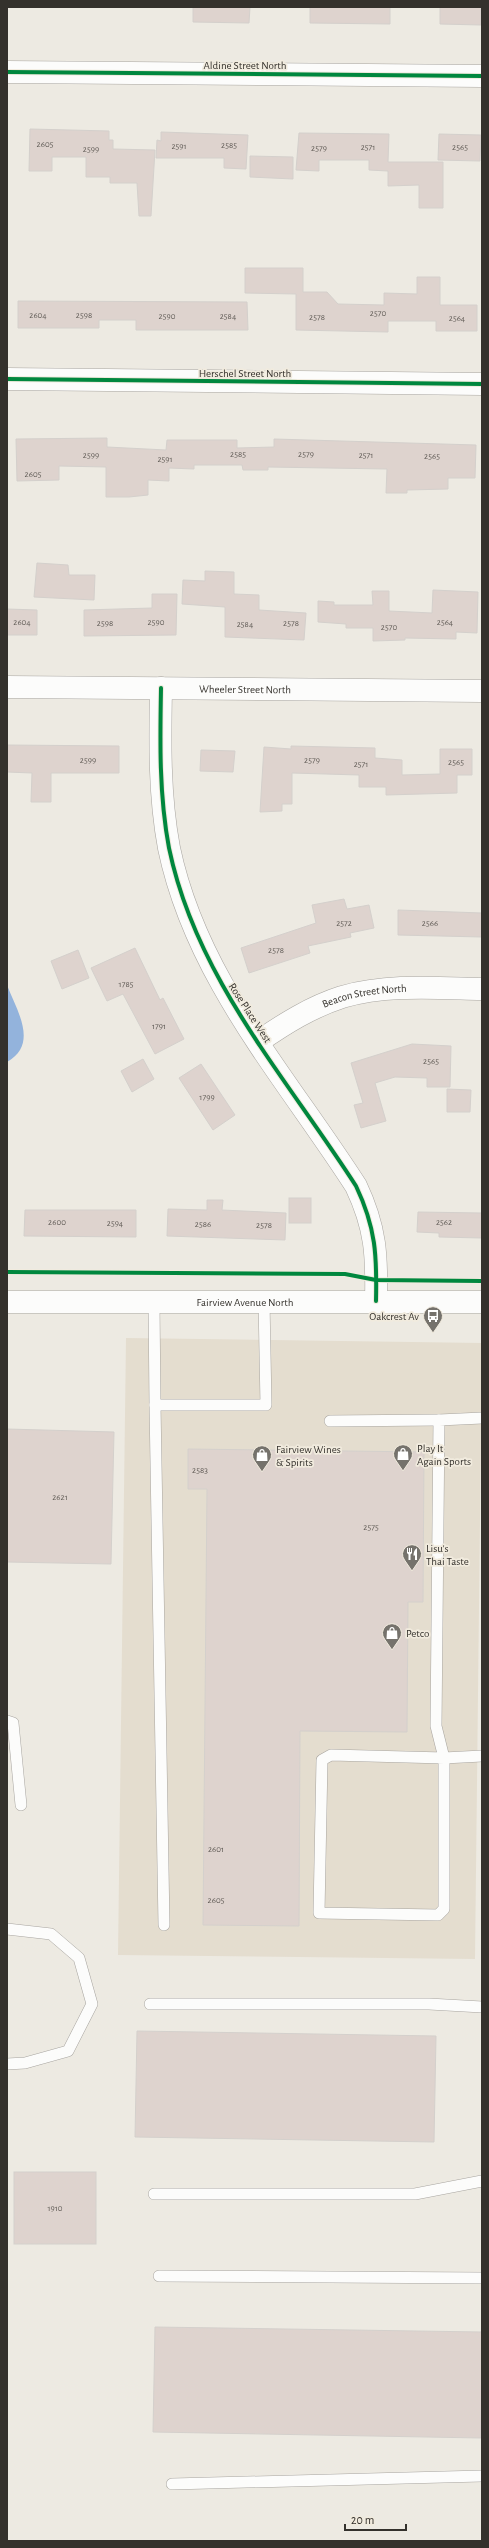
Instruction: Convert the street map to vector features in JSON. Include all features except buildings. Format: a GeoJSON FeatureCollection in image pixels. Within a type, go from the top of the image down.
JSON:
{"type":"FeatureCollection","features":[{"type":"Feature","properties":{"kind":"street","name":"Aldine Street North"},"geometry":{"type":"LineString","coordinates":[[7,72],[482,76]]}},
{"type":"Feature","properties":{"kind":"street","name":"Herschel Street North"},"geometry":{"type":"LineString","coordinates":[[7,380],[482,384]]}},
{"type":"Feature","properties":{"kind":"street","name":"Wheeler Street North"},"geometry":{"type":"LineString","coordinates":[[7,687],[482,691]]}},
{"type":"Feature","properties":{"kind":"street","name":"Rose Place West"},"geometry":{"type":"LineString","coordinates":[[161,688],[162,799],[169,847],[182,895],[199,941],[217,978],[258,1042],[350,1177],[367,1210],[374,1236],[376,1302]]}},
{"type":"Feature","properties":{"kind":"street","name":"Beacon Street North"},"geometry":{"type":"LineString","coordinates":[[258,1042],[309,1010],[341,998],[374,990],[482,989]]}},
{"type":"Feature","properties":{"kind":"street","name":"Fairview Avenue North"},"geometry":{"type":"LineString","coordinates":[[7,1302],[482,1302]]}},
{"type":"Feature","properties":{"kind":"lane"},"geometry":{"type":"LineString","coordinates":[[154,1302],[164,1925]]}},
{"type":"Feature","properties":{"kind":"lane"},"geometry":{"type":"LineString","coordinates":[[155,1404],[266,1404],[264,1302]]}},
{"type":"Feature","properties":{"kind":"lane"},"geometry":{"type":"LineString","coordinates":[[330,1421],[482,1418]]}},
{"type":"Feature","properties":{"kind":"lane"},"geometry":{"type":"LineString","coordinates":[[439,1420],[436,1726],[444,1758],[444,1909],[438,1915],[319,1913],[322,1760],[331,1755],[444,1758],[482,1756]]}},
{"type":"Feature","properties":{"kind":"lane"},"geometry":{"type":"LineString","coordinates":[[7,1721],[12,1723],[21,1806]]}},
{"type":"Feature","properties":{"kind":"lane"},"geometry":{"type":"LineString","coordinates":[[7,1929],[51,1934],[79,1958],[92,2004],[68,2051],[25,2063],[7,2064]]}},
{"type":"Feature","properties":{"kind":"lane"},"geometry":{"type":"LineString","coordinates":[[150,2004],[429,2004],[482,2007]]}},
{"type":"Feature","properties":{"kind":"lane"},"geometry":{"type":"LineString","coordinates":[[154,2194],[415,2194],[482,2181]]}},
{"type":"Feature","properties":{"kind":"lane"},"geometry":{"type":"LineString","coordinates":[[159,2276],[482,2278]]}},
{"type":"Feature","properties":{"kind":"lane"},"geometry":{"type":"LineString","coordinates":[[172,2484],[482,2476]]}},
{"type":"Feature","properties":{"kind":"shaded area"},"geometry":{"type":"Polygon","coordinates":[[[126,1338],[482,1343],[475,1959],[118,1955],[126,1338]]]}},
{"type":"Feature","properties":{"kind":"water"},"geometry":{"type":"Polygon","coordinates":[[[7,985],[20,1016],[24,1037],[22,1046],[17,1055],[7,1062],[7,985]]]}},
{"type":"Feature","properties":{"kind":"cycle path"},"geometry":{"type":"LineString","coordinates":[[7,72],[482,76]]}},
{"type":"Feature","properties":{"kind":"cycle path"},"geometry":{"type":"LineString","coordinates":[[7,379],[482,384]]}},
{"type":"Feature","properties":{"kind":"cycle path"},"geometry":{"type":"LineString","coordinates":[[161,688],[160,748],[163,808],[169,848],[182,895],[200,940],[246,1025],[356,1186],[368,1215],[374,1242],[376,1301]]}},
{"type":"Feature","properties":{"kind":"cycle path"},"geometry":{"type":"LineString","coordinates":[[7,1272],[345,1274],[376,1280],[482,1281]]}},
{"type":"Feature","properties":{"kind":"place","name":"Oakcrest Av"},"geometry":{"type":"Point","coordinates":[433,1333]}},
{"type":"Feature","properties":{"kind":"place","name":"Play It Again Sports"},"geometry":{"type":"Point","coordinates":[403,1471]}},
{"type":"Feature","properties":{"kind":"place","name":"Fairview Wines & Spirits"},"geometry":{"type":"Point","coordinates":[262,1472]}},
{"type":"Feature","properties":{"kind":"place","name":"Lisu's Thai Taste"},"geometry":{"type":"Point","coordinates":[412,1571]}},
{"type":"Feature","properties":{"kind":"place","name":"Petco"},"geometry":{"type":"Point","coordinates":[392,1650]}}]}
